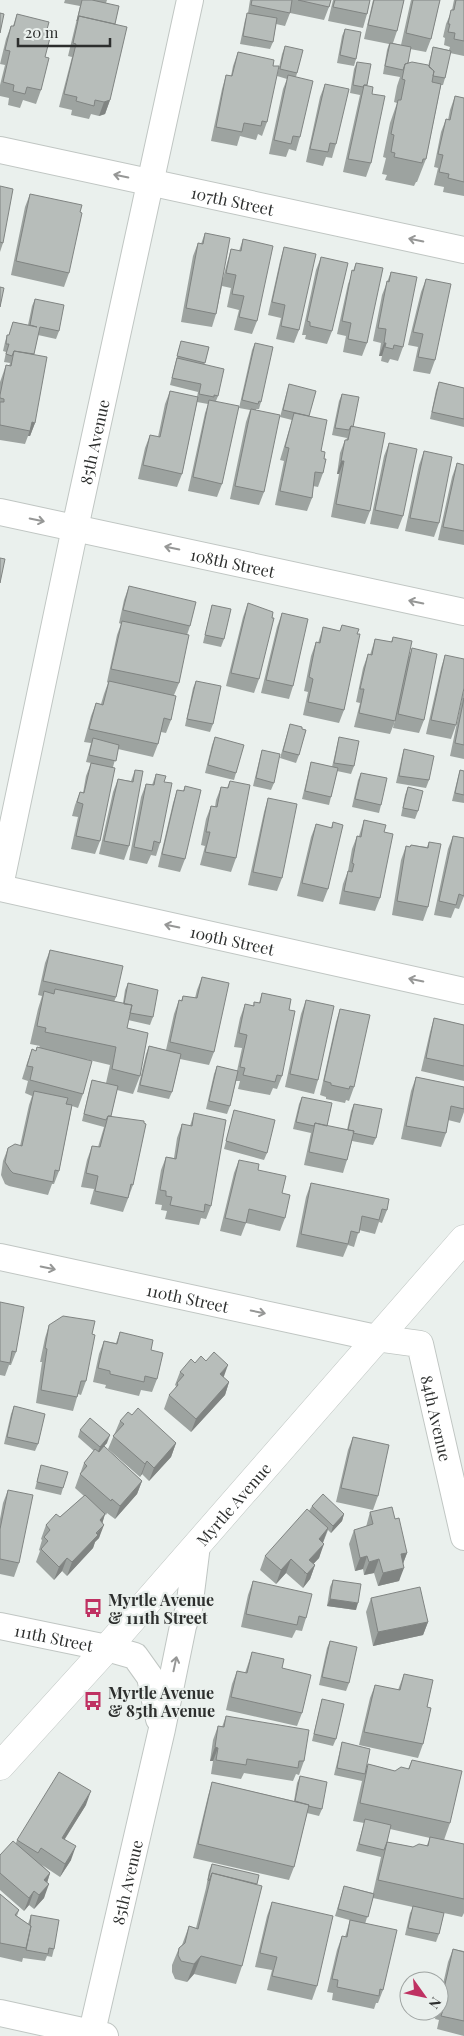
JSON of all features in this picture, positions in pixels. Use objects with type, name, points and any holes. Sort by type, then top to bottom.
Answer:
[{"type":"main road","name":"Myrtle Avenue","points":[[0,1766],[197,1545],[464,1238]]},
{"type":"street","name":"85th Avenue","points":[[0,887],[75,528],[190,0]]},
{"type":"street","name":"107th Street","points":[[0,150],[464,250]]},
{"type":"street","name":"108th Street","points":[[0,512],[464,612]]},
{"type":"street","name":"109th Street","points":[[0,887],[464,991]]},
{"type":"street","name":"110th Street","points":[[0,1257],[376,1338]]},
{"type":"street","name":"84th Avenue","points":[[376,1338],[420,1344],[464,1537]]},
{"type":"street","name":"85th Avenue","points":[[96,2035],[183,1626],[189,1609],[197,1545]]},
{"type":"street","name":"111th Street","points":[[0,1626],[106,1648]]},
{"type":"street","name":"85th Avenue","points":[[106,1648],[135,1656],[150,1677],[162,1729]]},
{"type":"street","points":[[0,2013],[96,2035]]},
{"type":"building","points":[[82,0],[92,0],[119,6],[115,24],[79,16],[77,21]]},
{"type":"building","points":[[252,0],[292,0],[290,13],[251,5]]},
{"type":"building","points":[[298,0],[331,0],[329,7]]},
{"type":"building","points":[[335,0],[370,0],[367,14],[333,7]]},
{"type":"building","points":[[374,0],[404,0],[397,31],[368,25]]},
{"type":"building","points":[[413,0],[440,0],[431,39],[406,33]]},
{"type":"building","points":[[456,0],[464,0],[464,41],[454,39],[455,33],[448,32],[451,10],[454,10]]},
{"type":"building","points":[[0,13],[4,14],[0,33]]},
{"type":"building","points":[[247,13],[277,18],[273,42],[243,36]]},
{"type":"building","points":[[17,14],[49,22],[46,33],[51,34],[45,57],[49,58],[41,90],[27,87],[25,94],[13,91],[14,85],[3,82],[10,51],[5,50],[11,26],[14,26]]},
{"type":"building","points":[[79,16],[127,27],[110,100],[104,102],[95,100],[94,106],[76,101],[77,97],[64,94],[76,44],[73,43]]},
{"type":"building","points":[[345,29],[361,32],[356,59],[340,55]]},
{"type":"building","points":[[390,43],[411,47],[408,63],[405,64],[403,70],[385,66]]},
{"type":"building","points":[[285,46],[303,50],[297,73],[280,69]]},
{"type":"building","points":[[433,47],[451,51],[445,78],[433,76],[434,71],[429,67]]},
{"type":"building","points":[[238,52],[274,60],[273,66],[279,66],[267,122],[262,121],[261,126],[244,123],[242,132],[216,127],[226,75],[232,76]]},
{"type":"building","points":[[357,62],[371,64],[367,85],[363,87],[353,85]]},
{"type":"building","points":[[412,62],[428,65],[434,71],[432,82],[441,84],[426,159],[423,159],[422,163],[394,157],[395,153],[391,152],[394,135],[391,134],[398,100],[401,100],[405,80],[402,79],[405,64]]},
{"type":"building","points":[[288,75],[313,81],[300,137],[293,136],[291,144],[274,140]]},
{"type":"building","points":[[325,84],[349,89],[336,144],[330,143],[328,152],[310,149]]},
{"type":"building","points":[[364,85],[373,87],[372,94],[385,96],[371,163],[348,159]]},
{"type":"building","points":[[455,96],[464,98],[464,182],[448,178],[449,174],[439,172],[443,155],[438,154],[446,119],[450,120]]},
{"type":"building","points":[[0,186],[13,189],[3,243],[0,242]]},
{"type":"building","points":[[30,194],[82,205],[80,212],[82,213],[69,273],[16,261]]},
{"type":"building","points":[[205,233],[230,238],[216,314],[186,308],[198,243],[203,244]]},
{"type":"building","points":[[243,239],[273,246],[257,321],[239,317],[244,296],[232,294],[236,275],[226,273],[231,249],[241,251]]},
{"type":"building","points":[[284,247],[316,254],[299,330],[281,326],[285,305],[272,302]]},
{"type":"building","points":[[321,257],[348,263],[332,331],[310,326],[310,322],[307,321]]},
{"type":"building","points":[[356,263],[383,268],[367,343],[348,339],[351,323],[342,321],[352,270],[354,271]]},
{"type":"building","points":[[391,272],[417,277],[403,347],[394,345],[393,349],[385,347],[386,329],[378,328],[387,281],[389,282]]},
{"type":"building","points":[[426,279],[451,284],[435,360],[418,357],[423,334],[413,332]]},
{"type":"building","points":[[0,287],[4,288],[0,307]]},
{"type":"building","points":[[35,299],[64,305],[59,331],[40,327],[34,354],[14,351],[12,356],[6,354],[9,344],[6,344],[7,335],[9,335],[13,322],[37,327],[30,325]]},
{"type":"building","points":[[181,341],[209,347],[205,363],[177,356]]},
{"type":"building","points":[[255,343],[273,347],[261,402],[259,401],[258,404],[242,400]]},
{"type":"building","points":[[14,351],[47,357],[35,423],[32,422],[30,431],[0,425],[0,402],[4,402],[4,399],[0,398],[0,395],[6,365],[11,366]]},
{"type":"building","points":[[177,358],[224,369],[218,396],[199,394],[201,384],[172,378]]},
{"type":"building","points":[[439,382],[464,388],[464,419],[432,412]]},
{"type":"building","points":[[289,384],[316,391],[309,416],[283,410]]},
{"type":"building","points":[[170,391],[198,397],[182,474],[143,465],[150,435],[160,437]]},
{"type":"building","points":[[342,394],[359,397],[353,427],[351,426],[349,430],[335,428]]},
{"type":"building","points":[[209,400],[239,406],[222,484],[193,477]]},
{"type":"building","points":[[251,409],[280,415],[264,492],[235,486]]},
{"type":"building","points":[[294,413],[327,420],[321,451],[325,452],[324,459],[326,459],[323,473],[315,472],[312,498],[280,491],[289,448],[285,447]]},
{"type":"building","points":[[351,426],[385,433],[370,511],[336,504],[344,461],[341,461],[345,440],[348,440]]},
{"type":"building","points":[[389,443],[417,449],[403,516],[375,510]]},
{"type":"building","points":[[424,451],[452,457],[439,523],[410,518]]},
{"type":"building","points":[[457,463],[464,465],[464,531],[443,527]]},
{"type":"building","points":[[0,558],[5,559],[0,583]]},
{"type":"building","points":[[129,586],[196,602],[190,626],[123,610]]},
{"type":"building","points":[[248,603],[273,612],[272,618],[274,618],[259,679],[231,673]]},
{"type":"building","points":[[212,605],[231,609],[224,639],[205,635]]},
{"type":"building","points":[[282,613],[308,619],[293,686],[266,680]]},
{"type":"building","points":[[122,621],[189,635],[179,683],[111,669]]},
{"type":"building","points":[[342,625],[359,629],[357,634],[360,634],[344,710],[308,702],[313,679],[309,677],[316,642],[320,643],[323,627],[340,631]]},
{"type":"building","points":[[393,637],[412,641],[395,721],[359,713],[364,689],[360,689],[368,654],[372,655],[375,639],[392,642]]},
{"type":"building","points":[[412,648],[437,654],[424,720],[398,714]]},
{"type":"building","points":[[445,655],[464,659],[464,688],[456,725],[431,720]]},
{"type":"building","points":[[109,681],[176,696],[171,720],[164,718],[158,744],[89,729],[96,703],[103,705]]},
{"type":"building","points":[[196,681],[221,686],[213,724],[187,719]]},
{"type":"building","points":[[464,698],[464,745],[455,743]]},
{"type":"building","points":[[290,724],[306,730],[299,755],[283,751]]},
{"type":"building","points":[[215,737],[244,745],[236,773],[208,765]]},
{"type":"building","points":[[339,737],[359,741],[354,766],[334,763]]},
{"type":"building","points":[[93,738],[119,745],[116,761],[89,755]]},
{"type":"building","points":[[404,749],[434,756],[429,780],[399,776]]},
{"type":"building","points":[[262,750],[280,754],[274,783],[256,778]]},
{"type":"building","points":[[311,762],[338,768],[331,797],[305,791]]},
{"type":"building","points":[[91,763],[115,768],[100,841],[76,836],[83,804],[77,802],[80,792],[84,793]]},
{"type":"building","points":[[135,770],[143,771],[129,846],[104,841],[118,779],[133,782]]},
{"type":"building","points":[[460,770],[464,771],[464,795],[455,793]]},
{"type":"building","points":[[361,773],[387,778],[381,805],[355,799]]},
{"type":"building","points":[[156,774],[166,776],[164,782],[172,783],[160,843],[154,841],[152,851],[134,847],[146,784],[154,785]]},
{"type":"building","points":[[230,781],[250,785],[236,858],[205,852],[210,832],[206,832],[211,806],[217,807],[221,787],[228,788]]},
{"type":"building","points":[[185,786],[201,790],[185,859],[162,854],[177,790],[184,791]]},
{"type":"building","points":[[408,787],[423,791],[418,811],[403,808]]},
{"type":"building","points":[[268,798],[297,804],[282,878],[253,872]]},
{"type":"building","points":[[364,820],[386,825],[384,832],[393,834],[380,898],[344,891],[348,871],[352,872],[357,836],[361,837]]},
{"type":"building","points":[[333,822],[343,825],[328,889],[302,883],[316,824],[332,828]]},
{"type":"building","points":[[453,836],[464,838],[464,896],[459,894],[456,905],[439,901]]},
{"type":"building","points":[[429,842],[441,844],[428,907],[397,901],[406,846],[428,848]]},
{"type":"building","points":[[50,950],[123,966],[116,997],[43,981]]},
{"type":"building","points":[[202,977],[229,983],[214,1052],[170,1042],[179,1000],[182,1001],[183,996],[197,998]]},
{"type":"building","points":[[128,983],[158,990],[153,1017],[130,1013],[132,1005],[124,1004]]},
{"type":"building","points":[[55,989],[132,1005],[127,1028],[148,1033],[140,1076],[112,1069],[116,1047],[45,1032],[46,1028],[37,1026],[44,991],[54,994]]},
{"type":"building","points":[[262,993],[291,999],[289,1010],[295,1011],[282,1076],[277,1075],[275,1082],[243,1075],[245,1068],[240,1067],[247,1035],[239,1033],[245,1004],[254,1006],[254,1002],[260,1003]]},
{"type":"building","points":[[306,1000],[334,1006],[318,1080],[290,1074]]},
{"type":"building","points":[[340,1009],[370,1015],[354,1087],[350,1086],[349,1089],[331,1085],[331,1083],[324,1081]]},
{"type":"building","points":[[434,1018],[464,1025],[464,1066],[426,1058]]},
{"type":"building","points":[[149,1046],[181,1054],[172,1092],[140,1085]]},
{"type":"building","points":[[37,1047],[92,1061],[83,1094],[30,1080],[33,1067],[27,1066],[32,1049],[36,1051]]},
{"type":"building","points":[[217,1066],[238,1071],[230,1106],[209,1101]]},
{"type":"building","points":[[416,1077],[464,1087],[464,1109],[451,1106],[446,1133],[406,1126]]},
{"type":"building","points":[[92,1080],[118,1086],[111,1116],[108,1116],[106,1120],[84,1114]]},
{"type":"building","points":[[34,1091],[68,1098],[66,1104],[72,1105],[59,1171],[55,1170],[53,1182],[13,1173],[5,1162],[8,1148],[15,1144],[22,1146]]},
{"type":"building","points":[[302,1097],[332,1103],[327,1126],[315,1123],[314,1126],[296,1122]]},
{"type":"building","points":[[354,1104],[382,1109],[376,1138],[353,1133],[354,1131],[348,1130]]},
{"type":"building","points":[[234,1110],[275,1120],[267,1153],[226,1141]]},
{"type":"building","points":[[194,1113],[226,1120],[211,1206],[205,1204],[204,1212],[170,1205],[172,1197],[166,1196],[166,1191],[160,1190],[166,1157],[176,1159],[182,1124],[192,1126]]},
{"type":"building","points":[[108,1116],[144,1121],[146,1124],[133,1185],[131,1184],[128,1198],[95,1191],[98,1176],[86,1173],[92,1146],[100,1147]]},
{"type":"building","points":[[315,1123],[354,1131],[347,1160],[309,1152]]},
{"type":"building","points":[[239,1160],[259,1164],[258,1170],[286,1176],[282,1193],[290,1195],[285,1218],[249,1209],[246,1223],[225,1218]]},
{"type":"building","points":[[311,1183],[389,1199],[387,1210],[382,1209],[379,1220],[362,1216],[359,1233],[351,1231],[348,1244],[301,1234]]},
{"type":"building","points":[[0,1302],[24,1307],[16,1352],[12,1351],[10,1363],[0,1361]]},
{"type":"building","points":[[63,1316],[95,1321],[92,1334],[95,1335],[86,1381],[81,1381],[77,1397],[41,1390],[49,1325]]},
{"type":"building","points":[[120,1332],[153,1340],[151,1350],[163,1353],[157,1379],[145,1376],[144,1382],[110,1374],[110,1371],[98,1368],[104,1341],[117,1344]]},
{"type":"building","points":[[214,1352],[228,1365],[220,1374],[229,1382],[196,1419],[169,1395],[184,1375],[180,1372],[191,1359],[195,1363],[201,1356],[206,1361]]},
{"type":"building","points":[[14,1406],[45,1414],[38,1444],[7,1437]]},
{"type":"building","points":[[138,1408],[176,1443],[154,1468],[147,1461],[145,1464],[113,1436],[124,1424],[120,1421],[128,1412],[132,1415]]},
{"type":"building","points":[[90,1418],[110,1435],[100,1447],[80,1430]]},
{"type":"building","points":[[353,1437],[389,1445],[378,1496],[341,1488]]},
{"type":"building","points":[[104,1446],[142,1481],[120,1506],[112,1499],[111,1501],[80,1474],[87,1466],[84,1463],[95,1449],[99,1452]]},
{"type":"building","points":[[41,1465],[68,1472],[63,1488],[37,1482]]},
{"type":"building","points":[[8,1490],[33,1495],[19,1563],[0,1559],[0,1529]]},
{"type":"building","points":[[323,1494],[344,1514],[333,1526],[312,1506]]},
{"type":"building","points":[[85,1495],[105,1514],[100,1520],[104,1525],[96,1533],[98,1535],[72,1562],[67,1558],[59,1567],[41,1549],[48,1541],[44,1537],[50,1530],[46,1525],[56,1514],[60,1517]]},
{"type":"building","points":[[392,1507],[395,1519],[399,1518],[407,1553],[401,1554],[404,1568],[383,1573],[379,1559],[369,1562],[367,1556],[360,1558],[354,1530],[373,1524],[370,1512]]},
{"type":"building","points":[[307,1509],[328,1528],[319,1539],[324,1544],[309,1560],[315,1565],[307,1574],[291,1559],[281,1570],[265,1556]]},
{"type":"building","points":[[333,1580],[361,1584],[358,1603],[330,1599]]},
{"type":"building","points":[[253,1581],[312,1594],[306,1618],[299,1616],[297,1625],[246,1614]]},
{"type":"building","points":[[420,1587],[428,1622],[378,1632],[371,1598]]},
{"type":"building","points":[[330,1641],[357,1647],[349,1683],[322,1677]]},
{"type":"building","points":[[252,1652],[284,1659],[282,1668],[311,1675],[302,1713],[231,1697],[237,1671],[247,1673]]},
{"type":"building","points":[[404,1674],[433,1680],[427,1707],[431,1708],[423,1744],[364,1732],[375,1685],[400,1690]]},
{"type":"building","points":[[322,1699],[344,1704],[336,1739],[314,1734]]},
{"type":"building","points":[[226,1716],[309,1730],[304,1761],[299,1761],[298,1768],[247,1759],[246,1765],[216,1760],[218,1748],[215,1747],[218,1726],[224,1727]]},
{"type":"building","points":[[342,1742],[370,1749],[365,1774],[337,1768]]},
{"type":"building","points":[[412,1760],[462,1771],[450,1823],[360,1803],[368,1764],[395,1771],[401,1767],[409,1769]]},
{"type":"building","points":[[59,1772],[91,1791],[62,1838],[76,1846],[65,1864],[41,1848],[38,1853],[17,1840]]},
{"type":"building","points":[[300,1776],[327,1782],[322,1809],[295,1801]]},
{"type":"building","points":[[212,1782],[309,1805],[294,1867],[198,1844]]},
{"type":"building","points":[[365,1819],[391,1825],[384,1850],[359,1844]]},
{"type":"building","points":[[430,1837],[464,1844],[464,1899],[378,1880],[387,1842],[413,1847],[419,1844],[428,1846]]},
{"type":"building","points":[[13,1841],[50,1873],[44,1880],[49,1884],[39,1895],[34,1891],[29,1898],[0,1873],[0,1855]]},
{"type":"building","points":[[212,1864],[259,1875],[257,1884],[212,1873],[209,1881]]},
{"type":"building","points":[[212,1873],[262,1886],[242,1966],[201,1956],[194,1964],[181,1961],[178,1955],[179,1948],[185,1943],[189,1926],[198,1929]]},
{"type":"building","points":[[344,1886],[374,1894],[368,1917],[338,1909]]},
{"type":"building","points":[[0,1894],[19,1910],[15,1915],[31,1926],[26,1948],[0,1943]]},
{"type":"building","points":[[272,1902],[333,1916],[317,1986],[272,1976],[277,1957],[260,1953]]},
{"type":"building","points":[[413,1906],[444,1913],[439,1934],[408,1928]]},
{"type":"building","points":[[31,1915],[59,1920],[54,1949],[49,1948],[48,1954],[26,1950],[31,1926]]},
{"type":"building","points":[[350,1920],[397,1930],[383,1990],[380,1989],[379,1996],[337,1987],[338,1980],[332,1979],[342,1936],[347,1937]]},
{"type":"building","points":[[453,1949],[464,1952],[464,2021],[449,2018],[448,1971]]},
{"type":"place","name":"Myrtle Avenue & 111th Street","points":[[93,1608]]},
{"type":"place","name":"Myrtle Avenue & 85th Avenue","points":[[93,1701]]}]
